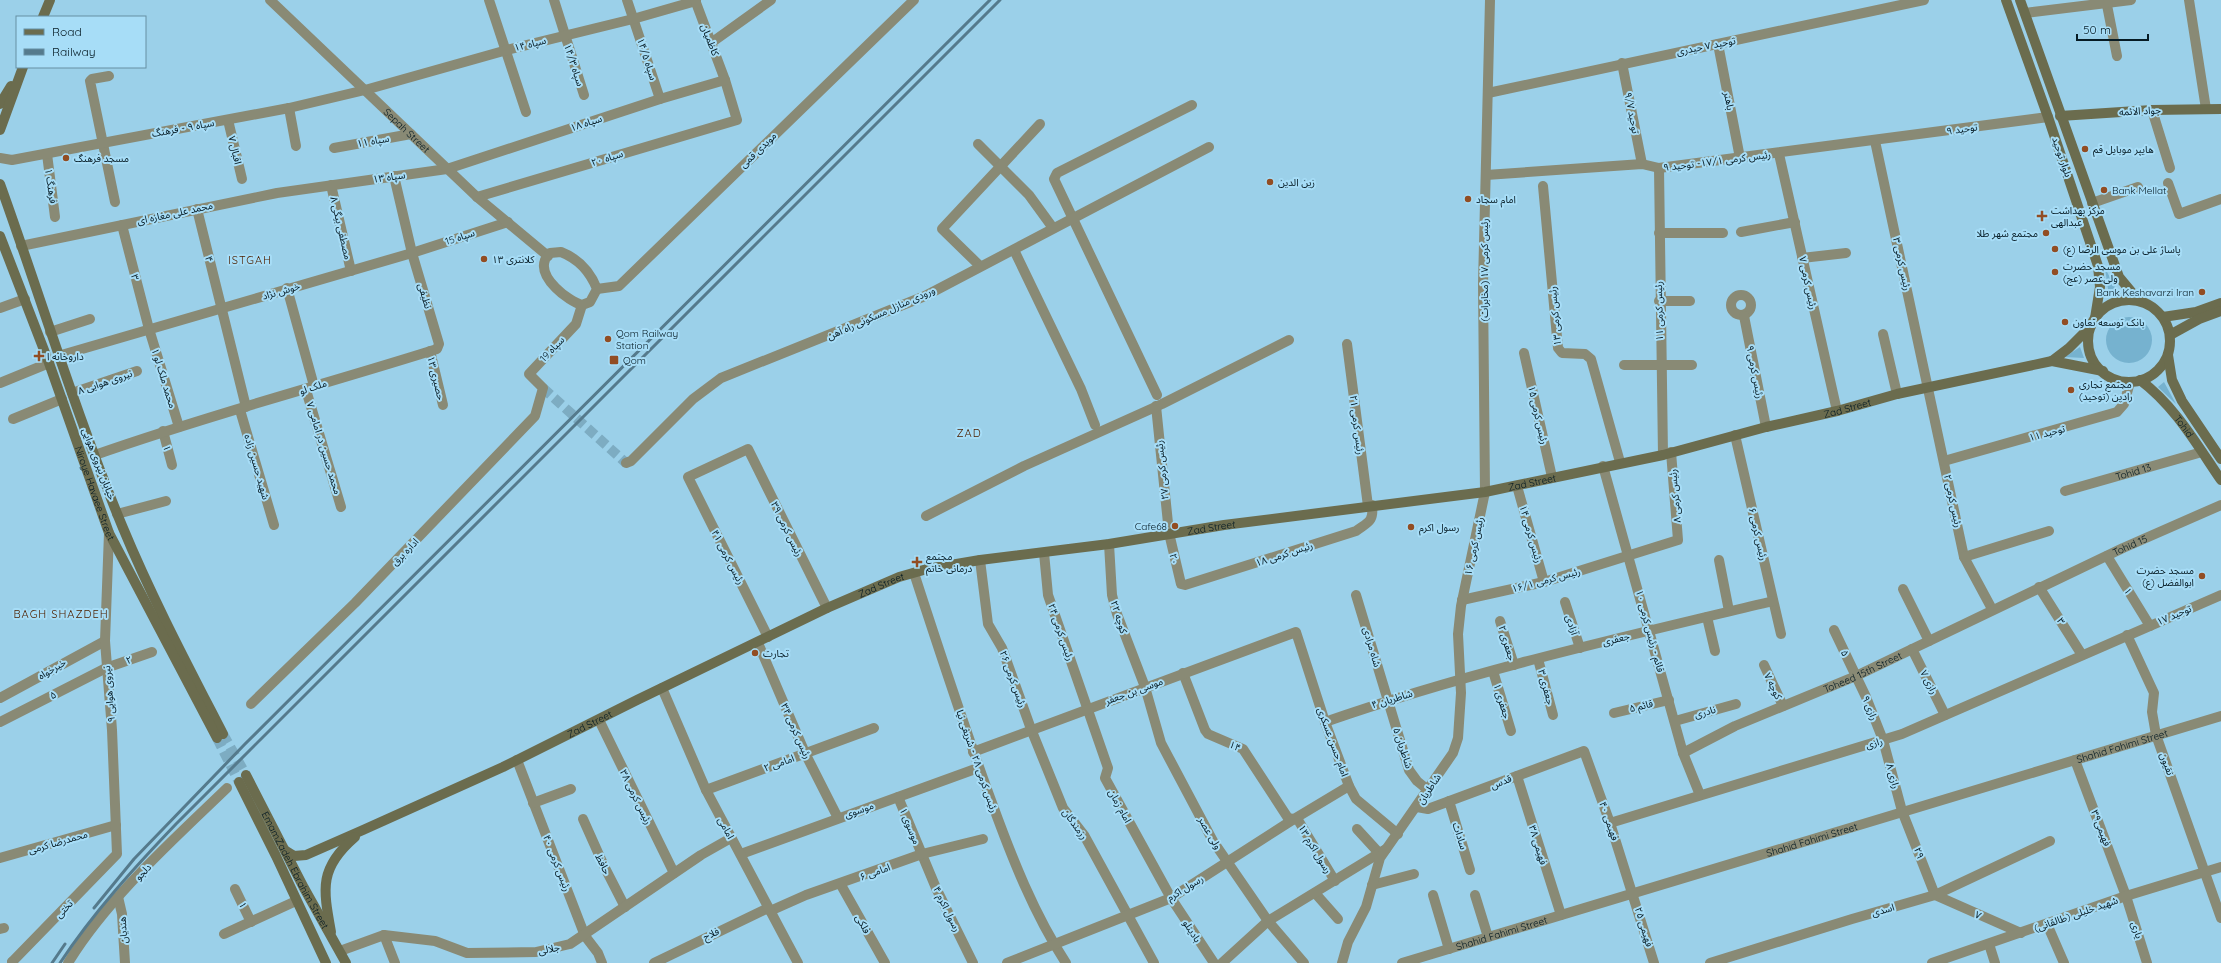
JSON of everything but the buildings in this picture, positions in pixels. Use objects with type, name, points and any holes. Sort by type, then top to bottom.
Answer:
[{"type":"main road","points":[[42,0],[42,16]]},
{"type":"main road","points":[[42,16],[50,0]]},
{"type":"main road","name":"بلوار توحید","points":[[2006,0],[2098,266],[2100,286],[2093,322]]},
{"type":"main road","name":"بلوار توحید","points":[[2020,0],[2060,116],[2119,277],[2139,301]]},
{"type":"main road","points":[[0,104],[22,68]]},
{"type":"main road","points":[[0,130],[23,68]]},
{"type":"main road","name":"جواد الائمه","points":[[2060,116],[2152,110],[2221,109]]},
{"type":"main road","name":"خیابان نیروی هوایی","points":[[0,184],[58,356],[117,514],[220,736]]},
{"type":"main road","name":"Niroye Havaee Street","points":[[2,241],[49,363],[108,533],[220,736]]},
{"type":"main road","points":[[2052,360],[2103,372],[2120,380],[2135,381],[2157,371],[2168,355],[2170,335],[2163,317],[2148,304],[2129,300],[2115,303],[2102,310],[2093,322],[2089,336],[2090,351],[2096,364],[2103,372]]},
{"type":"main road","points":[[2163,317],[2196,312],[2221,303]]},
{"type":"main road","points":[[2170,335],[2199,319],[2221,311]]},
{"type":"main road","name":"Zad Street","points":[[286,851],[294,856],[306,855],[363,830],[517,760],[827,608],[898,577],[940,566],[980,560],[1044,553],[1109,544],[1169,533],[1485,492],[1517,486],[1620,462],[1667,453],[1766,427],[1837,411],[1897,394],[2052,360],[2069,348],[2093,322]]},
{"type":"main road","name":"Tohid","points":[[2168,355],[2172,380],[2182,400],[2221,459]]},
{"type":"main road","name":"Tohid","points":[[2135,381],[2156,392],[2171,408],[2221,480]]},
{"type":"main road","name":"EmamZadeh Ebrahim Street","points":[[326,963],[296,901],[243,779],[286,851],[332,940],[346,963]]},
{"type":"main road","points":[[332,940],[325,893],[330,864],[341,849],[363,830]]},
{"type":"street","name":"Sepah Street","points":[[270,0],[477,197],[548,256]]},
{"type":"street","points":[[489,0],[507,50],[526,112]]},
{"type":"street","name":"سپاه ۱۴/۳","points":[[554,0],[584,95]]},
{"type":"street","name":"سپاه ۱۴/۵","points":[[627,0],[660,99]]},
{"type":"street","points":[[711,43],[771,0]]},
{"type":"street","name":"مویدی قمی","points":[[597,289],[619,286],[914,0]]},
{"type":"street","name":"رئیس کرمی ۱۷ (مخابرات)","points":[[1485,492],[1483,284],[1490,0]]},
{"type":"street","name":"توحید ۷ حیدری","points":[[1488,93],[1622,63],[1924,0]]},
{"type":"street","points":[[2025,13],[2130,0]]},
{"type":"street","points":[[2189,0],[2206,109]]},
{"type":"street","name":"سپاه ۱۴","points":[[365,90],[507,50],[633,19],[696,1]]},
{"type":"street","name":"کاظمیان","points":[[696,1],[725,80],[737,120]]},
{"type":"street","points":[[2106,2],[2117,56]]},
{"type":"street","name":"باهنر","points":[[1718,44],[1740,158]]},
{"type":"street","name":"توحید ۹/۷","points":[[1622,63],[1642,164]]},
{"type":"street","points":[[109,76],[90,80],[115,202]]},
{"type":"street","name":"سپاه ۱۸","points":[[447,169],[660,99],[725,80]]},
{"type":"street","name":"سپاه ۹ - فرهنگ","points":[[0,158],[12,160],[47,154],[289,108],[365,90]]},
{"type":"street","points":[[1157,396],[1054,180],[1057,173],[1192,105]]},
{"type":"street","points":[[289,108],[296,146]]},
{"type":"street","points":[[2152,110],[2170,168]]},
{"type":"street","name":"توحید ۹","points":[[1875,141],[2048,118]]},
{"type":"street","name":"۷ اقبال","points":[[228,120],[242,179]]},
{"type":"street","name":"سپاه ۲۰","points":[[477,197],[737,120]]},
{"type":"street","points":[[980,266],[942,229],[1040,124]]},
{"type":"street","name":"سپاه ۱۱","points":[[334,148],[411,134]]},
{"type":"street","name":"رئیس کرمی ۱۷/۱- توحید ۹","points":[[1486,175],[1642,164],[1659,168],[1875,141]]},
{"type":"street","name":"رئیس کرمی ۳","points":[[1875,141],[1929,388]]},
{"type":"street","points":[[978,144],[1029,195],[1053,228]]},
{"type":"street","name":"ورودی منازل مسکونی راه آهن","points":[[629,462],[693,399],[721,378],[925,296],[1209,147]]},
{"type":"street","name":"فرهنگ ۱","points":[[47,154],[55,217]]},
{"type":"street","name":"رئیس کرمی ۷","points":[[1779,154],[1837,411]]},
{"type":"street","name":"رئیس کرمی ۱۱","points":[[1659,168],[1660,366],[1667,453]]},
{"type":"street","name":"سپاه ۱۳","points":[[331,185],[447,169]]},
{"type":"street","name":"نظیفی","points":[[394,176],[412,252],[437,339],[438,347],[430,351]]},
{"type":"street","points":[[2168,183],[2179,214],[2221,199]]},
{"type":"street","name":"محمد علی مغازه ای","points":[[21,246],[277,192],[331,185]]},
{"type":"street","name":"۸ مصطفی بیگی","points":[[331,185],[351,271]]},
{"type":"street","name":"رئیس کرمی ۱۳","points":[[1543,186],[1558,348],[1562,353],[1585,354],[1591,359],[1620,462]]},
{"type":"street","points":[[2092,203],[2138,187]]},
{"type":"street","name":"۴","points":[[197,209],[243,408]]},
{"type":"street","name":"سپاه 15","points":[[412,252],[508,222]]},
{"type":"street","points":[[1742,232],[1795,222]]},
{"type":"street","name":"۳","points":[[122,225],[149,330]]},
{"type":"street","points":[[1659,233],[1723,233]]},
{"type":"street","points":[[1014,250],[1081,389],[1095,425]]},
{"type":"street","name":"خوش نژاد","points":[[58,356],[412,252]]},
{"type":"street","points":[[561,252],[573,257],[588,272],[597,289],[594,297],[582,305],[573,302],[550,281],[544,270],[544,260],[550,253],[561,252]]},
{"type":"street","points":[[1802,258],[1846,253]]},
{"type":"street","name":"۷ محمد حسین در امامی","points":[[287,288],[310,388],[341,507]]},
{"type":"street","points":[[0,308],[25,299]]},
{"type":"street","points":[[1659,301],[1690,301]]},
{"type":"street","name":"سپاه 19","points":[[543,388],[529,374],[576,324],[582,305]]},
{"type":"street","name":"رئیس کرمی ۹","points":[[1744,316],[1766,427]]},
{"type":"street","points":[[50,332],[90,318]]},
{"type":"street","name":"۱ محمد ملک لو","points":[[149,330],[179,427]]},
{"type":"street","points":[[1883,334],[1897,394]]},
{"type":"street","points":[[926,516],[1024,466],[1156,406],[1289,340]]},
{"type":"street","name":"رئیس کرمی ۲۱","points":[[1347,344],[1370,506]]},
{"type":"street","name":"ملک لو","points":[[95,455],[163,431],[430,351]]},
{"type":"street","name":"۱۳ حصیری","points":[[430,351],[443,405]]},
{"type":"street","name":"رئیس کرمی ۱۵","points":[[1524,353],[1552,477]]},
{"type":"street","points":[[0,383],[49,363]]},
{"type":"street","points":[[1624,365],[1692,365]]},
{"type":"street","name":"نیروی هوایی ۸","points":[[72,393],[137,371]]},
{"type":"street","name":"توحید ۱۱","points":[[1944,461],[2118,412],[2124,404],[2135,381]]},
{"type":"street","name":"اداره برق","points":[[251,704],[355,603],[502,452],[535,416],[543,388]]},
{"type":"street","name":"رئیس کرمی ۲","points":[[1929,388],[1964,557],[1992,609]]},
{"type":"street","points":[[13,419],[62,399]]},
{"type":"street","name":"رئیس کرمی ۲۷","points":[[1156,406],[1169,533]]},
{"type":"street","name":"شهید حسین زاده","points":[[243,408],[274,525]]},
{"type":"street","name":"۱","points":[[163,431],[172,465]]},
{"type":"street","name":"رئیس کرمی ۶","points":[[1735,435],[1781,634]]},
{"type":"street","name":"رئیس کرمی ۳۹","points":[[688,477],[748,449],[827,608]]},
{"type":"street","name":"Tohid 13","points":[[2065,491],[2202,452]]},
{"type":"street","name":"رئیس کرمی ۸","points":[[1667,453],[1678,540]]},
{"type":"street","name":"قائم - رئیس کرمی ۱۰","points":[[1603,466],[1683,752],[1700,795]]},
{"type":"street","name":"رئیس کرمی ۴۱","points":[[688,477],[768,637]]},
{"type":"street","name":"رئیس کرمی ۱۴","points":[[1517,486],[1544,582]]},
{"type":"street","name":"رئیس کرمی ۱۶","points":[[1462,600],[1485,492]]},
{"type":"street","points":[[117,514],[166,502]]},
{"type":"street","name":"Tohid 15","points":[[2039,587],[2221,505]]},
{"type":"street","name":"رئیس کرمی ۱۸","points":[[1181,584],[1185,586],[1356,531],[1370,521],[1373,516],[1370,506]]},
{"type":"street","points":[[1964,557],[2049,531]]},
{"type":"street","name":"نیروی هوایی ۹","points":[[108,533],[105,641],[112,730],[117,854]]},
{"type":"street","name":"۲۰","points":[[1169,533],[1181,584]]},
{"type":"street","name":"رئیس کرمی ۱۶/۱","points":[[1462,600],[1544,582],[1678,540]]},
{"type":"street","name":"کوچه ۲۲","points":[[1109,544],[1112,595],[1117,614],[1145,687]]},
{"type":"street","name":"رئیس کرمی ۲۴","points":[[1044,553],[1048,595],[1088,708]]},
{"type":"street","name":"۱","points":[[2106,556],[2150,626]]},
{"type":"street","name":"رئیس کرمی ۲۶","points":[[980,560],[988,624],[1002,648],[1031,729]]},
{"type":"street","points":[[1719,560],[1729,611]]},
{"type":"street","name":"رئیس کرمی ۲۸ - شریفی نیا","points":[[914,573],[978,768],[1009,852],[1054,944],[1066,963]]},
{"type":"street","name":"۳","points":[[2039,587],[2082,655]]},
{"type":"street","name":"Toheed 15th Street","points":[[1683,752],[1735,726],[1856,676],[2039,587]]},
{"type":"street","points":[[1903,589],[1929,641]]},
{"type":"street","name":"شاه مرادی","points":[[1356,595],[1388,700]]},
{"type":"street","name":"توحید ۱۷","points":[[2127,635],[2221,595]]},
{"type":"street","name":"شاطریان","points":[[1342,963],[1348,942],[1366,907],[1383,851],[1398,834],[1453,753],[1458,738],[1460,679],[1458,634],[1462,600]]},
{"type":"street","name":"جعفری","points":[[1460,679],[1650,630],[1773,601]]},
{"type":"street","name":"آزادی","points":[[1565,602],[1580,648]]},
{"type":"street","points":[[1707,616],[1715,651]]},
{"type":"street","name":"جعفری ۲","points":[[1500,621],[1514,666]]},
{"type":"street","name":"۵","points":[[1834,630],[1856,676]]},
{"type":"street","name":"موسی بن جعفر","points":[[973,752],[1031,729],[1296,632]]},
{"type":"street","name":"امام حسن عسکری","points":[[1296,632],[1325,722],[1356,799],[1398,834]]},
{"type":"street","name":"رازی","points":[[1610,823],[1883,740],[1946,716],[2127,635]]},
{"type":"street","name":"تقیون","points":[[2127,635],[2154,693],[2152,712],[2156,735],[2206,871],[2221,918]]},
{"type":"street","name":"خیرخواه","points":[[0,698],[105,641]]},
{"type":"street","name":"رئیس کرمی ۳۴","points":[[758,643],[805,753],[838,818]]},
{"type":"street","name":"رازی ۷","points":[[1912,649],[1946,716]]},
{"type":"street","name":"۲","points":[[106,668],[152,652]]},
{"type":"street","name":"جعفری ۳","points":[[1538,659],[1553,715]]},
{"type":"street","name":"کوچه ۷","points":[[1764,665],[1783,706]]},
{"type":"street","name":"۵","points":[[0,722],[106,668]]},
{"type":"street","name":"جعفری ۱","points":[[1493,671],[1511,731]]},
{"type":"street","name":"۱۴","points":[[1183,673],[1205,730],[1208,734],[1243,749],[1288,818],[1294,819]]},
{"type":"street","name":"رازی ۹","points":[[1856,676],[1883,740]]},
{"type":"street","name":"شاطریان ۴","points":[[1325,722],[1388,700],[1460,679]]},
{"type":"street","name":"ولی عصر","points":[[1145,687],[1161,743],[1213,841],[1268,921],[1304,963]]},
{"type":"street","name":"امامی","points":[[662,688],[706,790],[798,963]]},
{"type":"street","name":"شاطریان ۵","points":[[1388,700],[1409,770],[1417,781],[1428,790]]},
{"type":"street","name":"قائم ۵","points":[[1614,713],[1669,700]]},
{"type":"street","name":"نادری","points":[[1674,721],[1736,704]]},
{"type":"street","name":"امام زمان","points":[[1088,708],[1108,768],[1105,778],[1171,898]]},
{"type":"street","name":"Shahid Fahimi Street","points":[[1402,963],[1633,892],[2221,716]]},
{"type":"street","name":"رئیس کرمی ۳۸","points":[[599,720],[674,874]]},
{"type":"street","name":"امامی ۲","points":[[706,790],[874,728]]},
{"type":"street","name":"رزمندگان","points":[[1031,729],[1063,808],[1084,836],[1129,915],[1154,963]]},
{"type":"street","name":"رازی ۸","points":[[1883,740],[1902,811]]},
{"type":"street","name":"قدس","points":[[1417,807],[1428,809],[1584,751]]},
{"type":"street","name":"فهیمی ۴۰","points":[[1584,751],[1633,892]]},
{"type":"street","name":"رئیس کرمی ۴۰","points":[[517,760],[585,936],[598,953],[602,963]]},
{"type":"street","name":"فهیمی۳۹","points":[[2075,760],[2126,896]]},
{"type":"street","name":"موسوی","points":[[741,854],[978,768]]},
{"type":"street","name":"فهیمی ۳۸","points":[[1517,776],[1561,915]]},
{"type":"street","name":"رسول اکرم","points":[[1007,963],[1171,898],[1294,819],[1350,786]]},
{"type":"street","name":"دلجو","points":[[68,963],[118,898],[177,836],[227,788]]},
{"type":"street","points":[[533,803],[571,789]]},
{"type":"street","name":"موسوی ۱","points":[[898,797],[922,854]]},
{"type":"street","name":"سادات","points":[[1449,801],[1470,870]]},
{"type":"street","name":"۲۹","points":[[1902,811],[1935,895]]},
{"type":"street","name":"رسول اکرم ۱۳","points":[[1294,819],[1298,820],[1334,881]]},
{"type":"street","name":"حافظ","points":[[583,820],[604,866],[625,906]]},
{"type":"street","name":"محمدرضا کرمی","points":[[0,858],[116,825]]},
{"type":"street","points":[[1222,963],[1268,921],[1383,851],[1357,829]]},
{"type":"street","name":"جلالی","points":[[340,951],[384,935],[435,941],[467,953],[536,952],[570,944],[585,936],[625,906],[731,838]]},
{"type":"street","name":"امامی ۶","points":[[769,910],[806,895],[841,885],[922,854],[983,839]]},
{"type":"street","name":"اسدی","points":[[1710,963],[1844,921],[1935,895],[2050,841]]},
{"type":"street","name":"تختی","points":[[12,963],[117,854]]},
{"type":"street","name":"رسول اکرم ۴","points":[[922,854],[936,888],[973,963]]},
{"type":"street","name":"شهید خلیلی (طالقانی)","points":[[1932,963],[2126,896],[2221,867]]},
{"type":"street","points":[[1372,885],[1414,874]]},
{"type":"street","name":"فلکی","points":[[841,885],[885,963]]},
{"type":"street","name":"۱","points":[[235,889],[251,922]]},
{"type":"street","name":"فهیمی ۲۵","points":[[1633,892],[1654,963]]},
{"type":"street","points":[[1315,893],[1338,919]]},
{"type":"street","points":[[1433,895],[1449,949]]},
{"type":"street","points":[[1475,895],[1488,937]]},
{"type":"street","name":"۷","points":[[1935,895],[2021,933]]},
{"type":"street","name":"یاری","points":[[2126,896],[2147,963]]},
{"type":"street","name":"هندیان","points":[[118,898],[122,914],[125,963]]},
{"type":"street","name":"بادینلو","points":[[1171,898],[1214,963]]},
{"type":"street","points":[[224,934],[296,901]]},
{"type":"street","name":"فلاح","points":[[654,963],[769,910]]},
{"type":"street","points":[[2047,924],[2064,963]]},
{"type":"street","points":[[384,935],[395,963]]},
{"type":"street","points":[[1989,944],[1995,963]]},
{"type":"shaded area","points":[[2105,268],[2118,293],[2109,296]]},
{"type":"shaded area","points":[[2129,317],[2142,321],[2148,327],[2152,340],[2148,353],[2142,359],[2129,363],[2116,359],[2110,353],[2106,340],[2110,327],[2116,321]]},
{"type":"shaded area","points":[[2080,347],[2084,358],[2065,357]]},
{"type":"shaded area","points":[[2164,382],[2176,404],[2158,387]]},
{"type":"tunnel","points":[[543,388],[626,463]]},
{"type":"tunnel","points":[[223,734],[246,775]]},
{"type":"tunnel","points":[[217,738],[239,782]]},
{"type":"railway","points":[[94,908],[134,859],[245,744],[990,0]]},
{"type":"railway","points":[[60,963],[86,926],[115,891],[176,824],[1000,0]]},
{"type":"railway","points":[[52,963],[65,944]]},
{"type":"place","name":"هایپر موبایل قم","points":[[2085,149]]},
{"type":"place","name":"مسجد فرهنگ","points":[[66,158]]},
{"type":"place","name":"زین الدین","points":[[1270,182]]},
{"type":"place","name":"Bank Mellat","points":[[2104,190]]},
{"type":"place","name":"امام سجاد","points":[[1468,199]]},
{"type":"place","name":"مرکز بهداشت عبدالهی","points":[[2042,216]]},
{"type":"place","name":"مجتمع شهر طلا","points":[[2046,233]]},
{"type":"place","name":"پاساژ علی بن موسی الرضا (ع)","points":[[2055,249]]},
{"type":"place","name":"کلانتری ۱۳","points":[[484,259]]},
{"type":"place","name":"مسجد حضرت ولی‌عصر (عج)","points":[[2055,272]]},
{"type":"place","name":"Bank Keshavarzi Iran","points":[[2202,292]]},
{"type":"place","name":"بانک توسعه تعاون","points":[[2065,322]]},
{"type":"place","name":"Qom Railway Station","points":[[608,339]]},
{"type":"place","name":"داروخانه ا","points":[[39,356]]},
{"type":"place","name":"Qom","points":[[614,360]]},
{"type":"place","name":"مجتمع تجاری رادین (توحید)","points":[[2071,390]]},
{"type":"place","name":"Cafe68","points":[[1175,526]]},
{"type":"place","name":"رسول اکرم","points":[[1411,527]]},
{"type":"place","name":"مجتمع درمانی خاتم","points":[[917,562]]},
{"type":"place","name":"مسجد حضرت ابوالفضل (ع)","points":[[2202,576]]},
{"type":"place","name":"تجارت","points":[[755,653]]},
{"type":"district","name":"ISTGAH","points":[[250,260]]},
{"type":"district","name":"ZAD","points":[[969,433]]},
{"type":"district","name":"BAGH SHAZDEH","points":[[61,614]]}]
